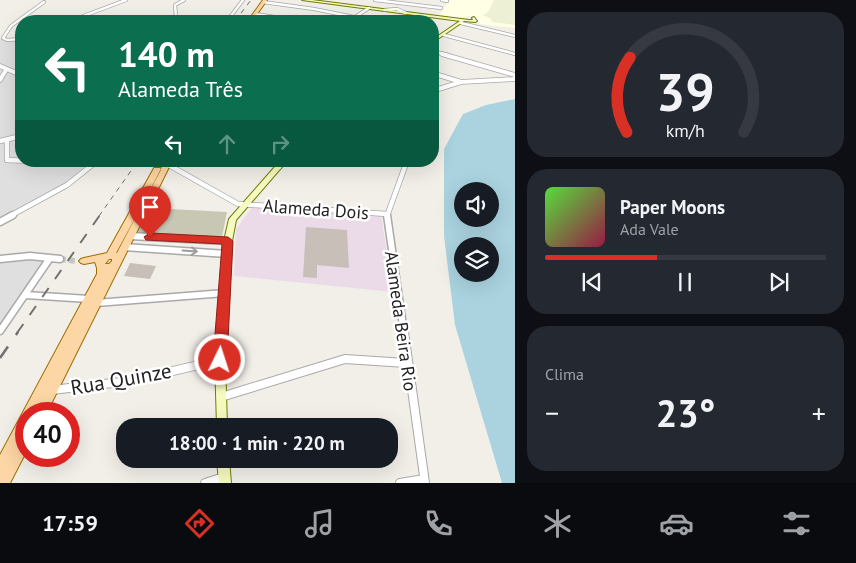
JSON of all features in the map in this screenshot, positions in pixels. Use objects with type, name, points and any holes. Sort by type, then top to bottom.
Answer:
[{"type":"main road","points":[[255,14],[263,1]]},
{"type":"main road","points":[[252,15],[263,1]]},
{"type":"main road","points":[[46,402],[108,262],[163,167]]},
{"type":"main road","points":[[80,261],[108,262],[124,246],[164,167]]},
{"type":"main road","points":[[36,402],[92,301]]},
{"type":"main road","points":[[0,469],[15,440]]},
{"type":"main road","points":[[3,483],[15,460]]},
{"type":"street","points":[[86,15],[126,0]]},
{"type":"street","points":[[176,15],[175,5],[184,0]]},
{"type":"street","points":[[232,15],[243,0]]},
{"type":"street","points":[[304,0],[422,15]]},
{"type":"street","points":[[375,0],[441,8]]},
{"type":"street","points":[[442,0],[447,0]]},
{"type":"street","points":[[263,1],[344,15]]},
{"type":"street","points":[[28,15],[38,9],[44,2]]},
{"type":"street","points":[[397,9],[402,2]]},
{"type":"street","points":[[358,15],[369,8]]},
{"type":"street","points":[[384,10],[397,9],[406,13]]},
{"type":"street","points":[[255,14],[262,15]]},
{"type":"street","points":[[439,17],[461,20],[515,36]]},
{"type":"street","points":[[439,38],[461,20]]},
{"type":"street","points":[[15,23],[7,28],[3,38],[7,40],[15,39]]},
{"type":"street","points":[[444,35],[515,54]]},
{"type":"street","points":[[439,54],[515,74]]},
{"type":"street","points":[[0,66],[15,73]]},
{"type":"street","points":[[0,80],[6,70]]},
{"type":"street","points":[[439,75],[461,82]]},
{"type":"street","points":[[441,88],[461,82],[515,79]]},
{"type":"street","points":[[0,141],[15,138]]},
{"type":"street","points":[[8,140],[7,160],[15,162]]},
{"type":"street","points":[[0,222],[66,184],[88,167]]},
{"type":"street","name":"Alameda Dois","points":[[174,167],[234,203],[387,214]]},
{"type":"street","points":[[222,418],[220,360],[228,241],[233,219],[276,167]]},
{"type":"street","name":"Alameda Beira Rio","points":[[405,167],[387,214],[406,363],[424,481]]},
{"type":"street","points":[[130,236],[228,241]]},
{"type":"street","points":[[124,246],[226,254]]},
{"type":"street","points":[[0,259],[30,256],[60,259]]},
{"type":"street","points":[[0,331],[50,258]]},
{"type":"street","points":[[26,295],[92,301],[225,293]]},
{"type":"street","points":[[221,397],[344,359],[406,363]]},
{"type":"street","name":"Rua Quinze","points":[[52,390],[130,380],[220,360]]},
{"type":"street","points":[[205,483],[224,480]]},
{"type":"street","points":[[400,483],[424,481]]},
{"type":"shaded area","points":[[450,0],[515,0],[515,28],[479,24],[477,19],[471,16],[456,18],[439,15]]},
{"type":"shaded area","points":[[494,0],[515,0],[515,25],[492,22],[491,19],[483,15],[488,12]]},
{"type":"shaded area","points":[[0,39],[15,41],[15,167],[84,167],[66,183],[0,221]]},
{"type":"shaded area","points":[[253,206],[381,215],[393,292],[234,276],[236,229]]},
{"type":"shaded area","points":[[151,208],[227,212],[222,237],[138,234],[137,232]]},
{"type":"shaded area","points":[[48,259],[0,332],[0,263]]},
{"type":"water","points":[[515,99],[515,483],[502,483],[455,325],[444,236],[444,149],[463,114],[486,105]]},
{"type":"building","points":[[306,227],[347,230],[349,268],[317,265],[317,278],[303,277]]},
{"type":"building","points":[[130,263],[156,266],[150,279],[124,276]]},
{"type":"tunnel","points":[[60,259],[76,261]]},
{"type":"railway","points":[[240,15],[251,0]]},
{"type":"railway","points":[[99,216],[134,167]]},
{"type":"railway","points":[[17,333],[100,215]]},
{"type":"railway","points":[[0,358],[18,332]]},
{"type":"route","points":[[150,237],[228,241],[220,360]]}]
